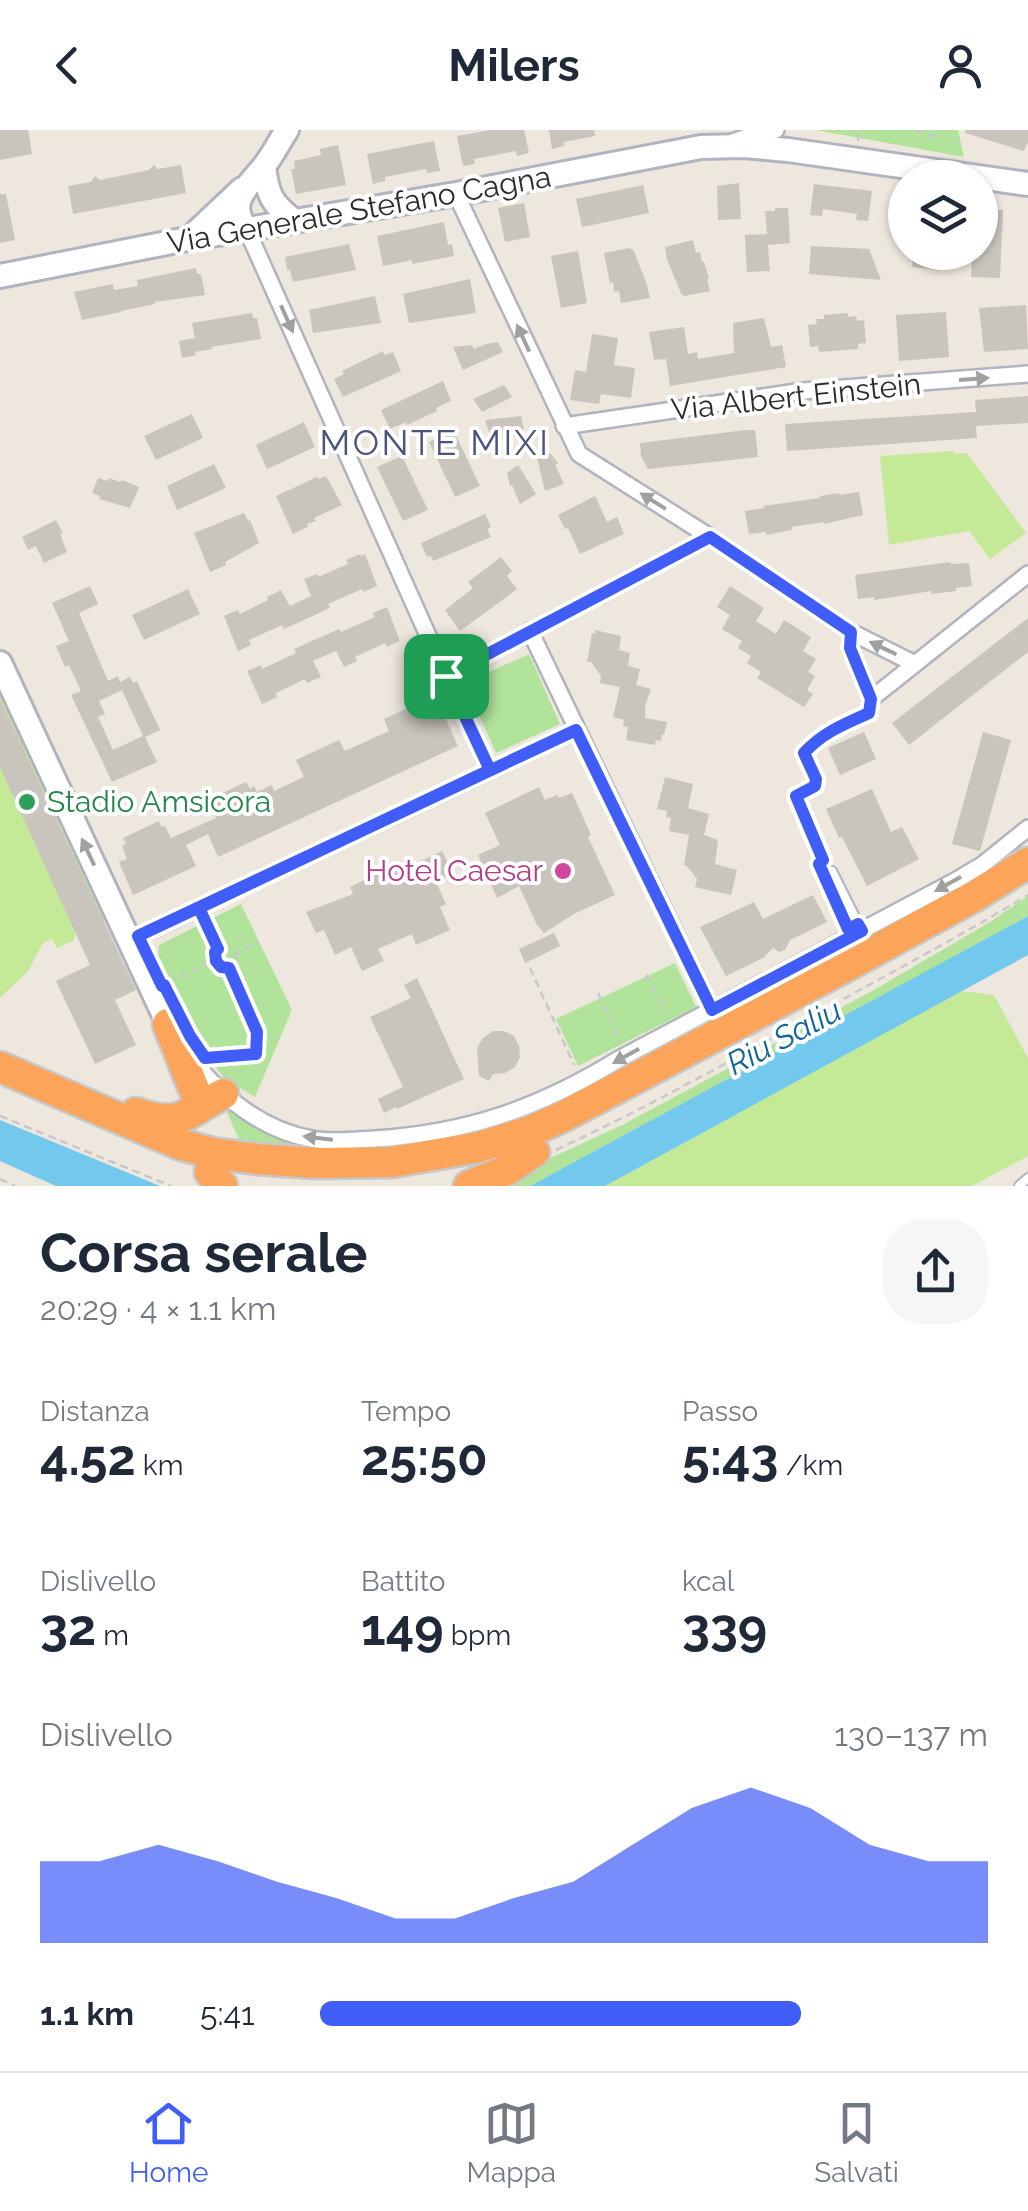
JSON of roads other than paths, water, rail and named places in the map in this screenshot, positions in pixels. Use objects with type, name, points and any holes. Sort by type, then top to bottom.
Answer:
[{"type":"highway","points":[[0,1067],[179,1144],[212,1154],[316,1164],[392,1162],[479,1146],[534,1130],[564,1116],[924,924],[1028,863]]},
{"type":"highway","points":[[469,1186],[544,1151],[970,920],[1028,883]]},
{"type":"highway","points":[[168,1024],[198,1099],[211,1100]]},
{"type":"highway","points":[[0,1088],[216,1179],[354,1183],[459,1170],[544,1151]]},
{"type":"highway","points":[[105,1112],[120,1107],[142,1116],[173,1119],[188,1116],[211,1100]]},
{"type":"street","points":[[287,130],[238,206],[239,219],[248,230],[490,770]]},
{"type":"street","name":"Via Generale Stefano Cagna","points":[[718,147],[776,130]]},
{"type":"street","name":"Via Generale Stefano Cagna","points":[[0,276],[701,147],[790,140],[1028,184]]},
{"type":"street","points":[[258,178],[281,212],[296,221]]},
{"type":"street","points":[[188,239],[258,178]]},
{"type":"street","points":[[456,194],[579,454],[851,632],[915,664]]},
{"type":"street","name":"Via Albert Einstein","points":[[564,426],[803,391],[1028,374]]},
{"type":"street","points":[[446,676],[710,537]]},
{"type":"street","points":[[851,632],[850,648],[871,699],[1028,574]]},
{"type":"street","points":[[530,632],[712,1010]]},
{"type":"street","points":[[0,664],[168,1024]]},
{"type":"street","points":[[130,940],[576,730]]},
{"type":"street","points":[[211,1100],[282,1131],[314,1140],[411,1136],[507,1115],[550,1098],[968,873],[1028,828]]},
{"type":"lane","points":[[832,871],[862,931]]},
{"type":"lane","points":[[1019,1186],[1028,1178]]},
{"type":"water","points":[[1028,916],[1028,955],[605,1186],[530,1186]]},
{"type":"water","points":[[0,1120],[160,1186],[56,1186],[0,1161]]},
{"type":"place","name":"Stadio Amsicora","points":[[27,802]]},
{"type":"place","name":"Hotel Caesar","points":[[563,871]]},
{"type":"district","name":"MONTE MIXI","points":[[435,443]]},
{"type":"water label","name":"Riu Saliu","points":[[784,1037]]}]
